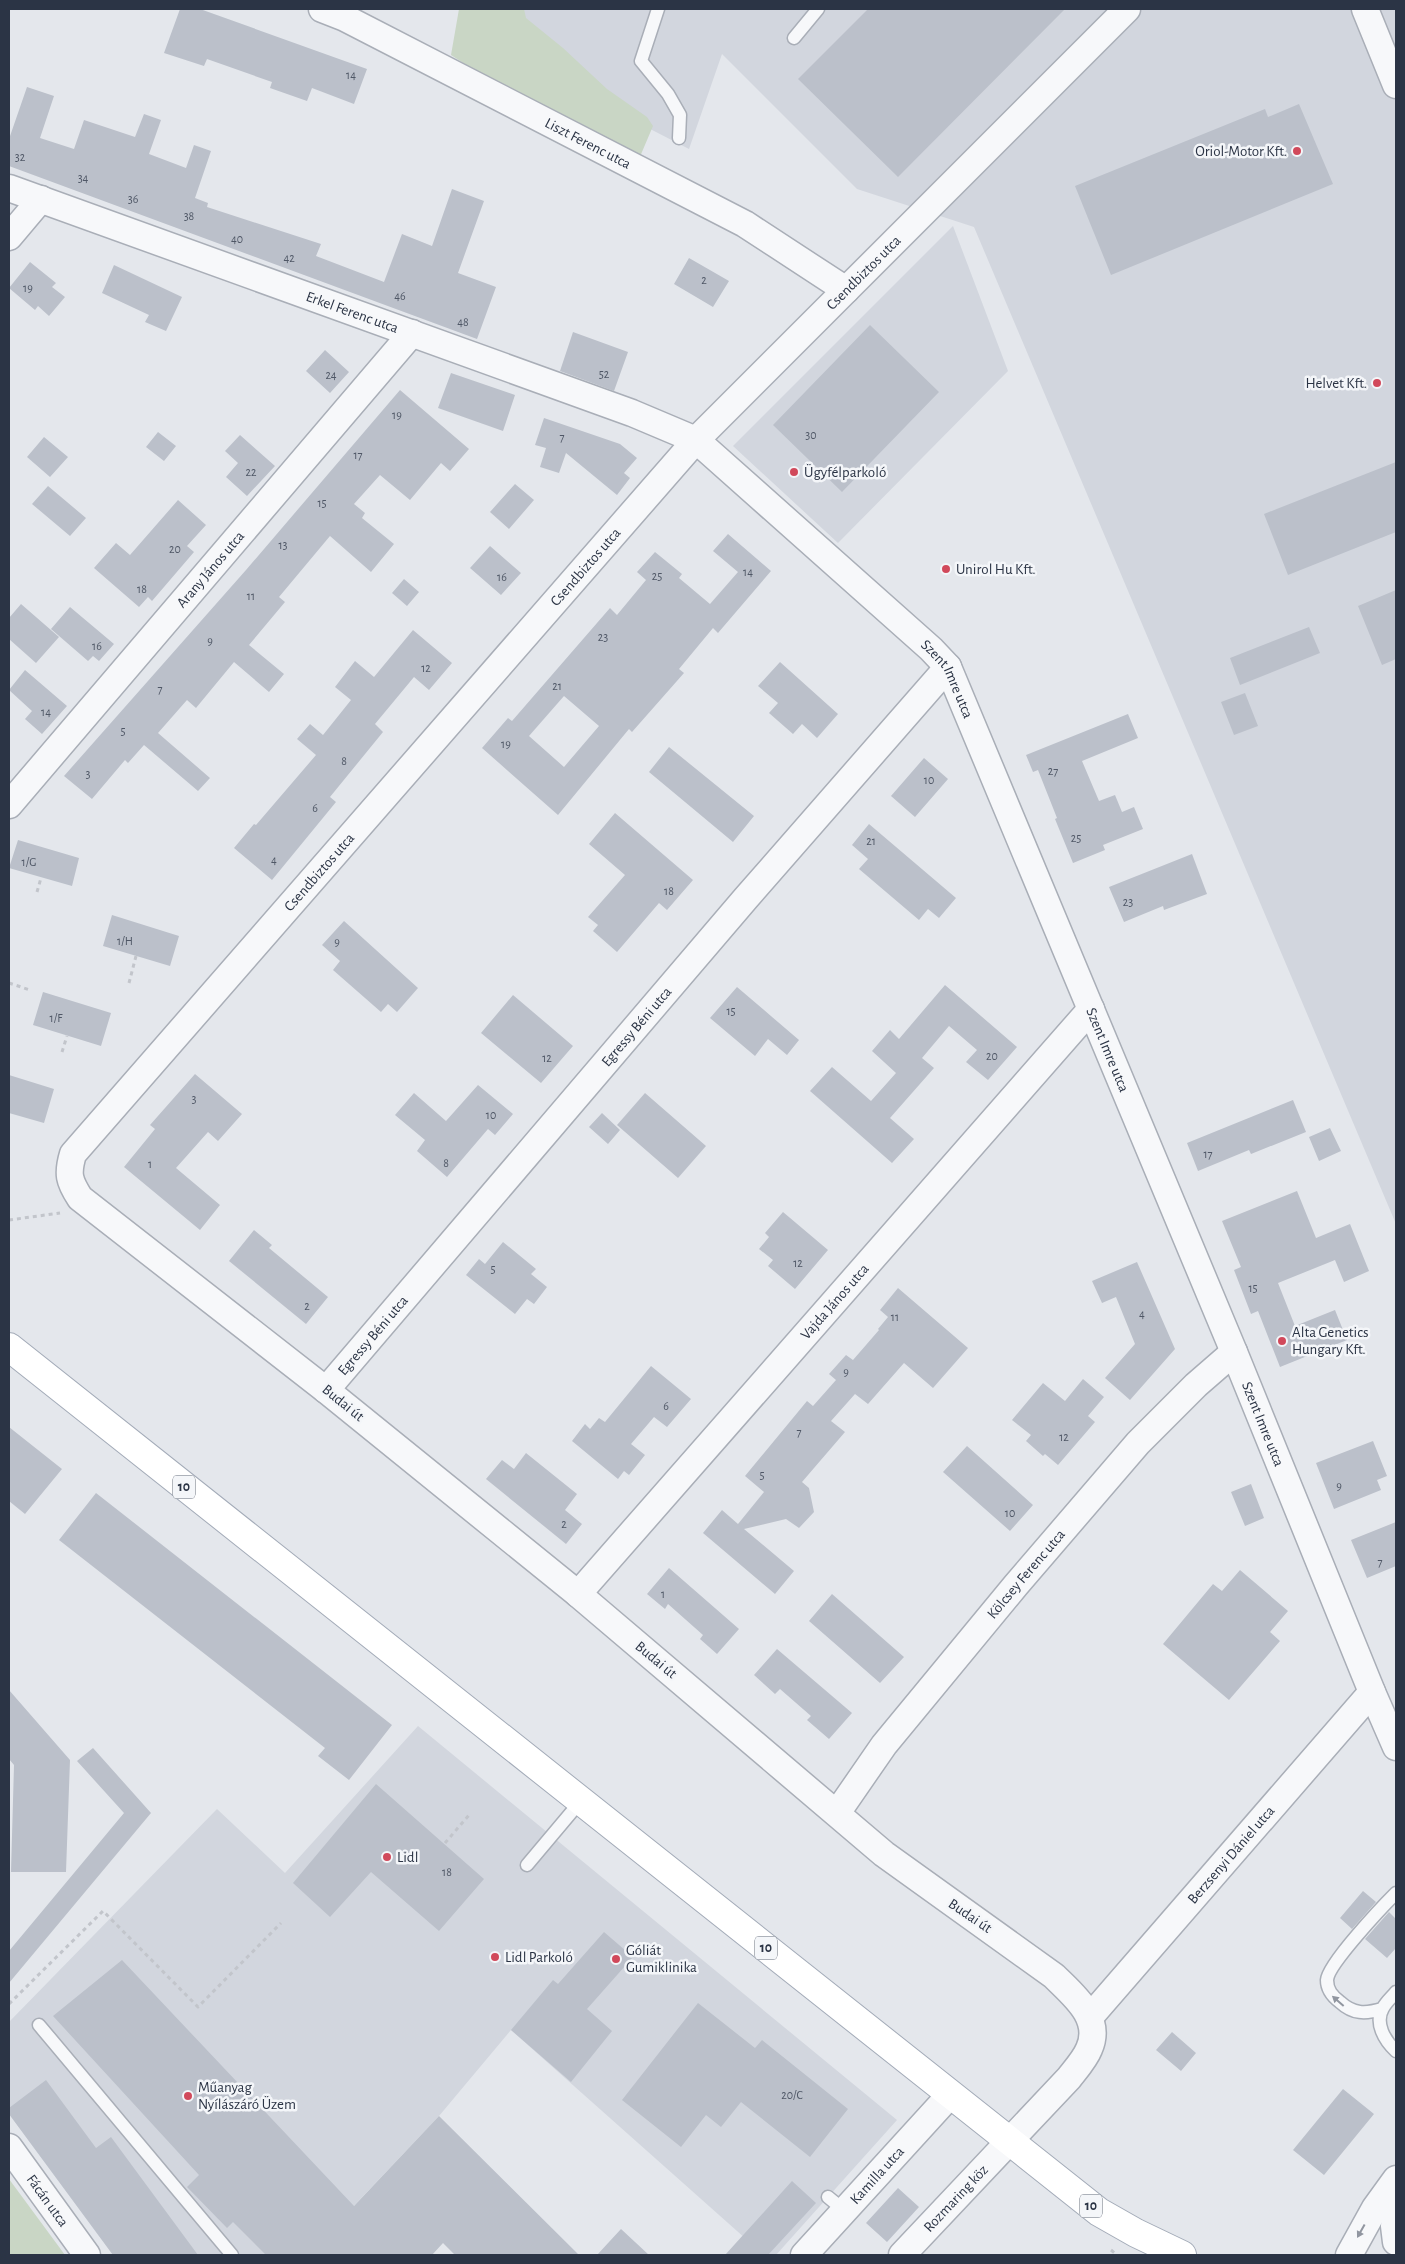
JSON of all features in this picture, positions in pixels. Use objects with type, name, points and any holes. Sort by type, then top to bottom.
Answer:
[{"type":"main road","name":"10","points":[[9,1348],[950,2096],[1099,2212],[1136,2233],[1182,2255]]},
{"type":"street","name":"Csendbiztos utca","points":[[73,1154],[696,440],[1127,9]]},
{"type":"street","points":[[1365,9],[1396,86]]},
{"type":"street","name":"Liszt Ferenc utca","points":[[339,12],[745,224],[846,290]]},
{"type":"street","name":"Erkel Ferenc utca","points":[[9,188],[632,413],[696,440]]},
{"type":"street","points":[[9,237],[41,200]]},
{"type":"street","name":"Arany János utca","points":[[9,804],[412,333]]},
{"type":"street","name":"Szent Imre utca","points":[[696,440],[931,649],[948,667],[1234,1352],[1396,1747]]},
{"type":"street","name":"Egressy Béni utca","points":[[326,1390],[746,898],[948,667]]},
{"type":"street","name":"Vajda János utca","points":[[578,1594],[1091,1009]]},
{"type":"street","name":"Budai út","points":[[73,1154],[68,1169],[71,1184],[80,1198],[326,1390],[578,1594],[837,1812],[884,1854],[931,1890],[1054,1976],[1076,1997],[1090,2017]]},
{"type":"street","name":"Kölcsey Ferenc utca","points":[[837,1812],[884,1745],[1016,1585],[1125,1458],[1196,1385],[1234,1352]]},
{"type":"street","name":"Berzsenyi Dániel utca","points":[[1090,2017],[1372,1692]]},
{"type":"street","points":[[1009,2142],[1080,2064],[1090,2048],[1093,2034],[1090,2017]]},
{"type":"street","name":"Kamilla utca","points":[[804,2255],[837,2204],[950,2096]]},
{"type":"street","name":"Rozmaring köz","points":[[902,2255],[1009,2142]]},
{"type":"street","name":"Fácán utca","points":[[9,2146],[87,2255]]},
{"type":"street","points":[[1349,2255],[1385,2205],[1396,2179]]},
{"type":"street","points":[[1385,2205],[1394,2226],[1396,2242]]},
{"type":"lane","points":[[658,9],[642,61],[668,94],[680,115],[679,138]]},
{"type":"lane","points":[[794,38],[818,9]]},
{"type":"lane","points":[[527,1865],[580,1802]]},
{"type":"lane","points":[[1382,2009],[1367,2013],[1349,2010],[1330,1994],[1327,1979],[1338,1959],[1396,1893]]},
{"type":"lane","points":[[1396,1992],[1382,2009],[1380,2024],[1388,2043],[1396,2051]]},
{"type":"lane","points":[[38,2025],[232,2255]]},
{"type":"path","points":[[37,892],[41,878]]},
{"type":"path","points":[[128,983],[136,956]]},
{"type":"path","points":[[9,983],[30,990]]},
{"type":"path","points":[[62,1052],[67,1036]]},
{"type":"path","points":[[9,1220],[96,1210]]},
{"type":"path","points":[[445,1843],[469,1815]]},
{"type":"path","points":[[9,2004],[104,1911],[198,2008],[281,1923]]},
{"type":"shaded area","points":[[475,9],[1396,9],[1396,1224],[974,227],[857,189],[722,54],[689,149],[466,34]]},
{"type":"shaded area","points":[[953,226],[1008,371],[838,543],[733,446]]},
{"type":"shaded area","points":[[418,1726],[897,2120],[776,2255],[764,2255],[511,2030],[439,2116],[330,2231],[354,2255],[113,2255],[9,2114],[9,2022],[217,1809],[285,1873]]},
{"type":"green space","points":[[459,9],[524,9],[526,18],[563,48],[607,89],[647,117],[653,126],[639,159],[480,74],[451,55]]},
{"type":"green space","points":[[9,2179],[65,2255],[9,2255]]},
{"type":"building","points":[[180,9],[200,9],[367,69],[354,104],[312,88],[307,101],[270,88],[272,82],[207,59],[204,66],[164,53]]},
{"type":"building","points":[[868,9],[1065,9],[898,177],[798,79]]},
{"type":"building","points":[[27,87],[54,96],[40,138],[74,149],[84,120],[135,137],[144,114],[161,120],[149,154],[186,168],[194,145],[211,151],[195,198],[208,203],[207,207],[321,244],[316,256],[384,282],[402,234],[432,246],[452,189],[484,201],[458,273],[496,287],[477,339],[9,166],[9,139]]},
{"type":"building","points":[[1299,104],[1333,184],[1111,275],[1075,186],[1265,109],[1268,117]]},
{"type":"building","points":[[689,258],[729,281],[713,307],[674,284]]},
{"type":"building","points":[[30,262],[56,283],[52,287],[65,297],[49,316],[38,306],[35,310],[9,288]]},
{"type":"building","points":[[114,265],[182,297],[166,331],[145,322],[149,315],[102,293]]},
{"type":"building","points":[[870,325],[939,392],[842,492],[773,425]]},
{"type":"building","points":[[573,332],[628,352],[614,391],[560,371]]},
{"type":"building","points":[[325,350],[349,372],[330,393],[306,371]]},
{"type":"building","points":[[451,373],[515,395],[503,431],[438,408]]},
{"type":"building","points":[[400,390],[469,449],[450,471],[441,463],[410,500],[380,475],[354,504],[365,513],[362,518],[394,544],[371,572],[330,536],[279,597],[285,602],[249,645],[284,674],[269,692],[234,662],[196,708],[187,700],[158,733],[210,778],[198,791],[144,745],[128,763],[125,760],[92,799],[64,776],[246,570]]},
{"type":"building","points":[[544,418],[620,444],[637,458],[624,473],[630,478],[617,495],[566,453],[559,473],[540,467],[546,448],[535,445]]},
{"type":"building","points":[[158,432],[176,446],[164,461],[146,447]]},
{"type":"building","points":[[240,435],[275,466],[247,496],[226,477],[238,463],[225,451]]},
{"type":"building","points":[[44,437],[68,457],[50,477],[27,457]]},
{"type":"building","points":[[1396,462],[1396,532],[1288,575],[1264,514]]},
{"type":"building","points":[[515,484],[534,500],[509,529],[490,512]]},
{"type":"building","points":[[48,486],[86,518],[70,536],[32,504]]},
{"type":"building","points":[[178,500],[206,525],[187,546],[194,552],[152,601],[148,597],[139,607],[94,568],[116,543],[130,555]]},
{"type":"building","points":[[728,534],[771,571],[718,633],[713,628],[679,669],[684,673],[632,732],[629,729],[558,815],[482,748],[508,718],[512,721],[610,608],[617,615],[646,580],[637,572],[655,552],[682,574],[679,578],[710,604],[738,572],[713,551]],"holes":[[[564,696],[599,726],[564,767],[529,736]]]},
{"type":"building","points":[[490,546],[521,573],[501,595],[470,568]]},
{"type":"building","points":[[404,579],[419,592],[407,606],[392,593]]},
{"type":"building","points":[[1396,590],[1396,659],[1382,665],[1358,606]]},
{"type":"building","points":[[21,604],[59,637],[36,663],[9,639],[9,618]]},
{"type":"building","points":[[70,607],[114,644],[99,661],[93,656],[88,661],[51,629]]},
{"type":"building","points":[[1309,627],[1320,653],[1240,685],[1230,658]]},
{"type":"building","points":[[413,630],[452,663],[429,690],[414,677],[375,724],[383,732],[330,797],[336,802],[272,880],[234,848],[316,755],[297,739],[310,724],[323,735],[351,700],[335,687],[355,661],[374,677]]},
{"type":"building","points":[[780,662],[838,714],[817,738],[802,724],[793,734],[769,713],[778,703],[758,686]]},
{"type":"building","points":[[25,670],[67,706],[42,734],[25,719],[32,711],[9,690]]},
{"type":"building","points":[[1245,693],[1258,726],[1234,735],[1221,702]]},
{"type":"building","points":[[1128,714],[1138,738],[1082,761],[1099,801],[1115,795],[1122,812],[1134,807],[1143,829],[1103,845],[1105,850],[1073,863],[1038,770],[1033,772],[1026,755]]},
{"type":"building","points":[[669,747],[754,816],[733,842],[649,772]]},
{"type":"building","points":[[924,758],[948,779],[915,817],[891,796]]},
{"type":"building","points":[[615,813],[693,880],[667,910],[659,903],[617,952],[593,931],[598,925],[588,917],[625,875],[589,844]]},
{"type":"building","points":[[869,824],[956,898],[939,918],[928,909],[919,920],[859,869],[868,859],[852,845]]},
{"type":"building","points":[[18,840],[79,858],[72,886],[9,868]]},
{"type":"building","points":[[1192,854],[1207,894],[1164,910],[1163,906],[1124,922],[1109,887]]},
{"type":"building","points":[[112,915],[179,936],[170,966],[103,946]]},
{"type":"building","points":[[344,921],[418,988],[397,1012],[388,1004],[381,1012],[333,970],[340,961],[322,945]]},
{"type":"building","points":[[945,985],[1017,1047],[988,1080],[966,1062],[977,1050],[949,1026],[922,1058],[934,1068],[890,1118],[914,1139],[892,1163],[810,1091],[832,1067],[871,1101],[896,1073],[872,1051],[890,1030],[899,1039]]},
{"type":"building","points":[[737,987],[799,1040],[787,1055],[768,1039],[755,1056],[710,1018]]},
{"type":"building","points":[[43,992],[111,1013],[101,1046],[33,1025]]},
{"type":"building","points":[[513,995],[573,1046],[541,1083],[481,1033]]},
{"type":"building","points":[[195,1074],[242,1114],[218,1141],[208,1132],[176,1168],[220,1205],[200,1230],[124,1167],[155,1129],[150,1125]]},
{"type":"building","points":[[9,1075],[54,1089],[44,1123],[9,1113]]},
{"type":"building","points":[[478,1085],[513,1114],[495,1135],[488,1129],[447,1177],[417,1151],[425,1140],[395,1115],[414,1093],[446,1121]]},
{"type":"building","points":[[645,1093],[706,1146],[678,1178],[617,1125]]},
{"type":"building","points":[[1293,1100],[1306,1132],[1251,1154],[1249,1150],[1198,1171],[1187,1143]]},
{"type":"building","points":[[602,1113],[620,1130],[608,1144],[589,1127]]},
{"type":"building","points":[[1330,1128],[1341,1151],[1319,1161],[1309,1137]]},
{"type":"building","points":[[1297,1191],[1316,1238],[1350,1224],[1369,1271],[1344,1282],[1335,1260],[1278,1283],[1295,1326],[1335,1310],[1347,1340],[1280,1367],[1258,1311],[1251,1314],[1234,1270],[1241,1267],[1222,1221]]},
{"type":"building","points":[[783,1212],[828,1250],[795,1289],[768,1266],[773,1260],[759,1249],[769,1237],[765,1233]]},
{"type":"building","points":[[254,1230],[272,1245],[269,1248],[328,1297],[306,1324],[229,1261]]},
{"type":"building","points":[[503,1242],[536,1269],[531,1274],[547,1287],[534,1304],[527,1299],[515,1314],[466,1275],[479,1259],[485,1264]]},
{"type":"building","points":[[1137,1262],[1175,1349],[1130,1400],[1105,1378],[1135,1344],[1116,1297],[1102,1303],[1092,1281]]},
{"type":"building","points":[[898,1288],[968,1348],[933,1388],[904,1363],[868,1404],[855,1394],[831,1421],[845,1432],[802,1482],[809,1488],[814,1512],[799,1528],[786,1519],[744,1529],[794,1571],[775,1594],[703,1533],[722,1510],[738,1524],[764,1492],[745,1476],[807,1401],[813,1406],[836,1380],[829,1374],[846,1355],[853,1360],[879,1330],[888,1317],[880,1310]]},
{"type":"building","points":[[651,1366],[691,1399],[667,1427],[654,1417],[631,1444],[645,1455],[629,1475],[624,1471],[618,1479],[572,1441],[585,1424],[590,1429],[599,1418],[605,1422]]},
{"type":"building","points":[[1083,1379],[1104,1397],[1088,1416],[1095,1422],[1058,1465],[1045,1454],[1043,1456],[1026,1441],[1031,1435],[1012,1420],[1043,1383],[1065,1401]]},
{"type":"building","points":[[9,1427],[62,1469],[25,1514],[9,1501]]},
{"type":"building","points":[[1373,1441],[1387,1476],[1377,1480],[1381,1490],[1334,1509],[1316,1463]]},
{"type":"building","points":[[967,1446],[1033,1505],[1010,1531],[943,1472]]},
{"type":"building","points":[[526,1453],[577,1494],[565,1510],[582,1524],[566,1544],[486,1479],[502,1460],[514,1469]]},
{"type":"building","points":[[1251,1484],[1264,1518],[1245,1526],[1231,1492]]},
{"type":"building","points":[[96,1493],[392,1725],[349,1780],[318,1756],[325,1748],[59,1540]]},
{"type":"building","points":[[1396,1522],[1396,1566],[1367,1578],[1351,1540]]},
{"type":"building","points":[[669,1568],[739,1629],[717,1654],[700,1639],[703,1635],[668,1604],[665,1609],[647,1594]]},
{"type":"building","points":[[1240,1570],[1288,1611],[1270,1632],[1280,1641],[1229,1700],[1163,1644],[1213,1584],[1222,1591]]},
{"type":"building","points":[[832,1594],[904,1657],[880,1683],[809,1621]]},
{"type":"building","points":[[777,1649],[852,1713],[829,1739],[807,1720],[811,1716],[780,1689],[775,1694],[754,1675]]},
{"type":"building","points":[[9,1690],[70,1760],[66,1872],[11,1872],[14,1765],[9,1759]]},
{"type":"building","points":[[93,1748],[151,1813],[9,1983],[9,1951],[124,1813],[77,1761]]},
{"type":"building","name":"Lidl","points":[[376,1784],[484,1879],[439,1931],[371,1872],[330,1917],[293,1883]]},
{"type":"building","points":[[1363,1891],[1376,1902],[1352,1929],[1340,1918]]},
{"type":"building","points":[[1389,1912],[1396,1919],[1396,1948],[1387,1958],[1365,1939]]},
{"type":"building","points":[[604,1932],[633,1957],[587,2009],[612,2031],[571,2082],[511,2030],[553,1980],[558,1984]]},
{"type":"building","name":"Műanyag Nyílászáró Üzem","points":[[122,1960],[354,2206],[439,2116],[579,2255],[455,2255],[443,2243],[432,2255],[266,2255],[233,2222],[227,2228],[187,2187],[199,2175],[53,2016]]},
{"type":"building","points":[[698,2003],[755,2048],[762,2040],[848,2109],[810,2157],[741,2102],[721,2127],[706,2115],[681,2147],[622,2100]]},
{"type":"building","points":[[1172,2032],[1196,2053],[1181,2071],[1156,2050]]},
{"type":"building","points":[[46,2080],[96,2148],[111,2137],[198,2255],[113,2255],[9,2114],[9,2108]]},
{"type":"building","points":[[1343,2089],[1374,2114],[1324,2175],[1293,2150]]},
{"type":"building","points":[[792,2181],[816,2203],[768,2255],[725,2255]]},
{"type":"building","points":[[898,2188],[919,2207],[887,2242],[866,2223]]},
{"type":"building","points":[[621,2229],[649,2255],[597,2255]]},
{"type":"place","name":"Oriol-Motor Kft.","points":[[1297,151]]},
{"type":"place","name":"Helvet Kft.","points":[[1377,383]]},
{"type":"place","name":"Ügyfélparkoló","points":[[794,472]]},
{"type":"place","name":"Unirol Hu Kft.","points":[[946,569]]},
{"type":"place","name":"Alta Genetics Hungary Kft.","points":[[1282,1341]]},
{"type":"place","name":"Lidl","points":[[387,1857]]},
{"type":"place","name":"Lidl Parkoló","points":[[495,1957]]},
{"type":"place","name":"Góliát Gumiklinika","points":[[616,1959]]},
{"type":"place","name":"Műanyag Nyílászáró Üzem","points":[[188,2096]]}]
